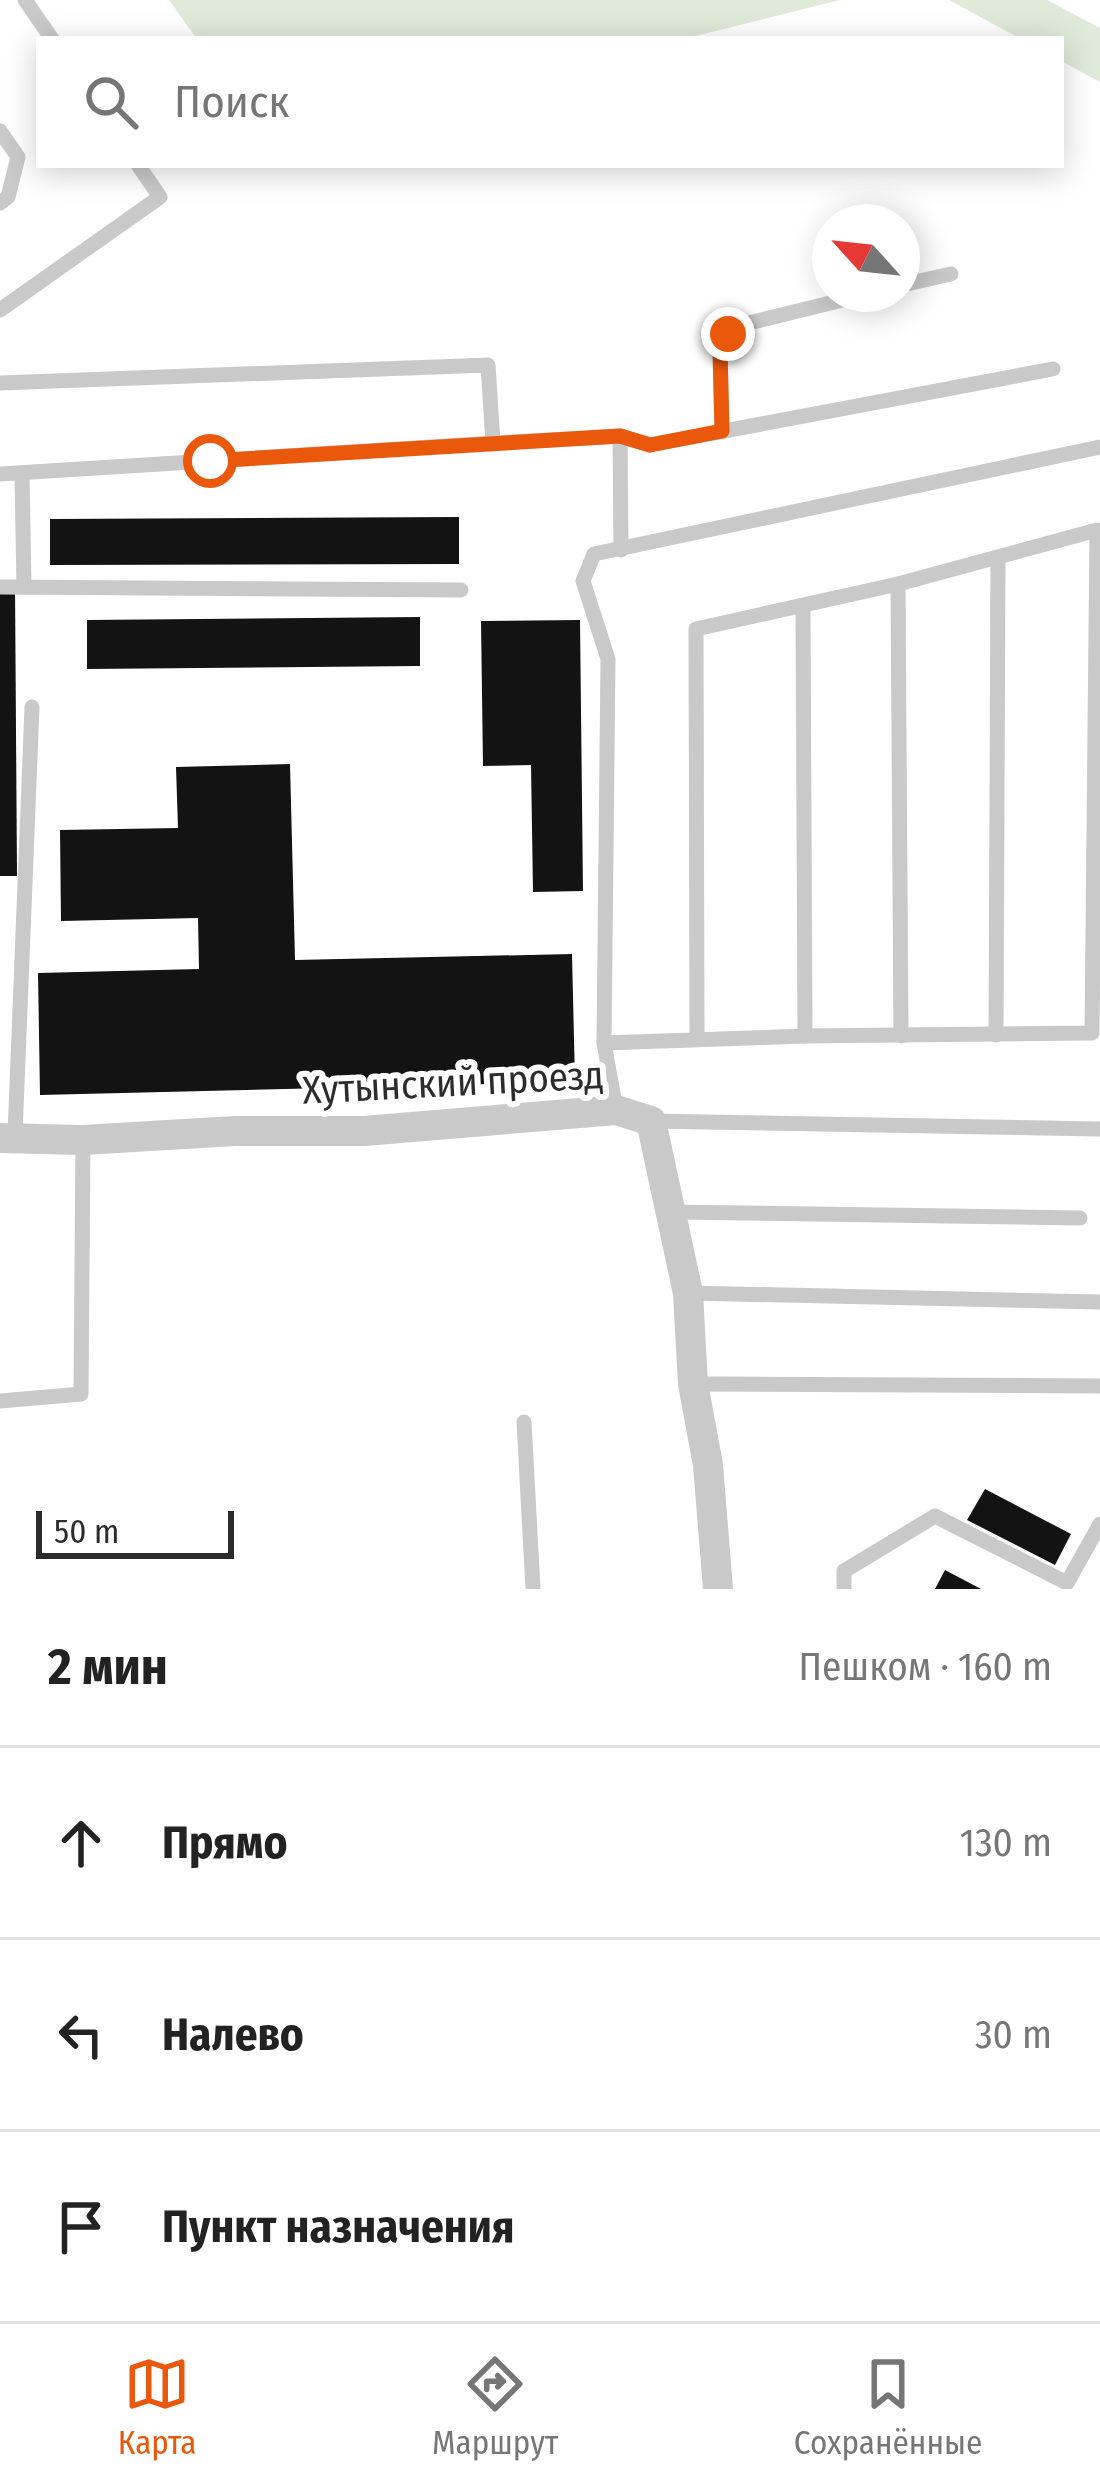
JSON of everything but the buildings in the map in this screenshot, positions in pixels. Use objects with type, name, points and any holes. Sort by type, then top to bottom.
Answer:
[{"type":"street","name":"Хутынский проезд","points":[[8,1137],[83,1140],[235,1130],[364,1131],[616,1110],[651,1121],[688,1293],[693,1384],[708,1465],[718,1589]]},
{"type":"lane","points":[[25,0],[50,36]]},
{"type":"lane","points":[[0,131],[18,157],[8,197],[0,203]]},
{"type":"lane","points":[[0,310],[160,196],[140,168]]},
{"type":"lane","points":[[920,282],[951,274]]},
{"type":"lane","points":[[722,431],[720,350],[728,334],[745,324],[812,308]]},
{"type":"lane","points":[[0,383],[488,365],[493,443]]},
{"type":"lane","points":[[0,474],[620,436],[650,445],[1053,369]]},
{"type":"lane","points":[[620,436],[621,550]]},
{"type":"lane","points":[[616,1110],[604,1043],[608,659],[583,581],[594,554],[1100,447]]},
{"type":"lane","points":[[22,473],[24,586]]},
{"type":"lane","points":[[604,1043],[1092,1033],[1097,530],[803,608],[696,629],[697,1039]]},
{"type":"lane","points":[[997,1035],[998,559]]},
{"type":"lane","points":[[898,584],[901,1036]]},
{"type":"lane","points":[[0,587],[461,590]]},
{"type":"lane","points":[[803,608],[805,1036]]},
{"type":"lane","points":[[8,1137],[32,706]]},
{"type":"lane","points":[[651,1121],[1100,1129]]},
{"type":"lane","points":[[0,1401],[81,1394],[83,1140]]},
{"type":"lane","points":[[673,1212],[1080,1219]]},
{"type":"lane","points":[[688,1293],[1100,1302]]},
{"type":"lane","points":[[693,1384],[1100,1385]]},
{"type":"lane","points":[[524,1422],[533,1589]]},
{"type":"lane","points":[[844,1589],[844,1571],[935,1516],[1067,1583],[1100,1524]]},
{"type":"green space","points":[[169,0],[840,0],[696,36],[195,36]]},
{"type":"green space","points":[[949,0],[1047,0],[1100,28],[1100,82],[1064,63],[1064,36],[1015,36]]},
{"type":"route","points":[[210,461],[620,436],[650,445],[722,431],[720,350],[728,334]]}]
